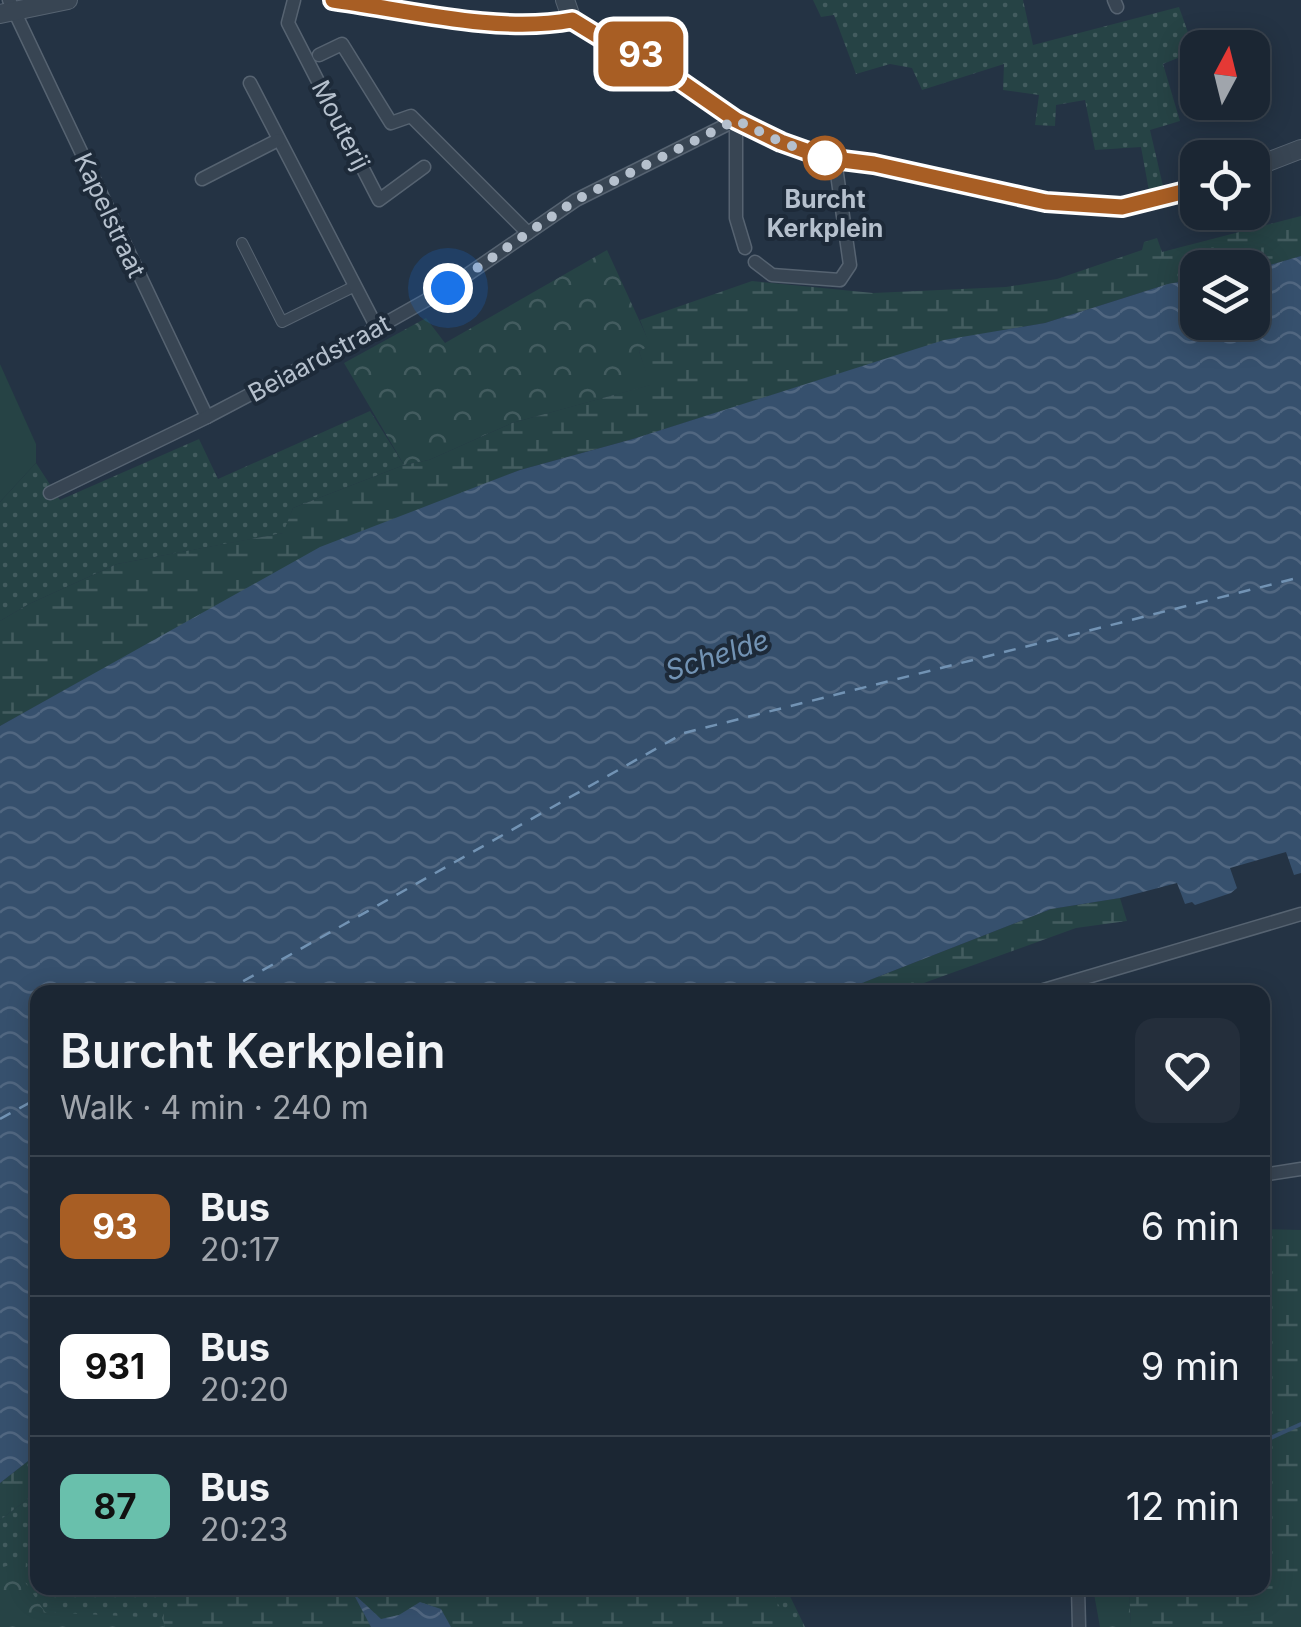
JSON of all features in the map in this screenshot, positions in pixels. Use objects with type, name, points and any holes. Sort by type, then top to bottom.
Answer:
[{"type":"street","points":[[8,9],[68,0]]},
{"type":"street","name":"Mouterij","points":[[294,0],[288,23],[379,200],[424,167]]},
{"type":"street","points":[[333,0],[502,24],[543,26],[572,20],[603,39],[638,52],[736,120],[781,142],[835,160],[874,164],[1046,202],[1122,207],[1180,193]]},
{"type":"street","points":[[567,1],[572,20]]},
{"type":"street","name":"Kapelstraat","points":[[8,9],[207,417]]},
{"type":"street","points":[[318,54],[342,44],[391,123],[411,116],[528,232]]},
{"type":"street","points":[[250,83],[377,328]]},
{"type":"street","points":[[736,120],[736,218],[745,248]]},
{"type":"street","name":"Beiaardstraat","points":[[50,493],[377,328],[448,288],[576,200],[736,120]]},
{"type":"street","points":[[202,179],[278,140]]},
{"type":"street","points":[[1270,161],[1301,149]]},
{"type":"street","points":[[755,262],[772,275],[840,280],[850,265],[835,160]]},
{"type":"street","name":"Beiaardstraat","points":[[242,243],[282,322],[355,286]]},
{"type":"street","points":[[1061,985],[1301,914]]},
{"type":"street","points":[[1270,1174],[1301,1169]]},
{"type":"street","points":[[1078,1595],[1080,1627]]},
{"type":"green space","points":[[813,0],[1023,0],[1033,45],[1179,7],[1187,30],[1180,30],[1178,58],[1163,64],[1180,121],[1150,130],[1163,186],[1149,191],[1141,147],[1095,150],[1085,100],[1056,105],[1055,126],[1035,125],[1039,95],[1003,90],[1004,64],[922,90],[912,68],[890,64],[856,74],[834,15],[821,17]]},
{"type":"green space","points":[[1301,216],[1301,256],[1270,265],[1270,250],[1180,250],[1180,282],[1045,323],[944,341],[633,439],[520,470],[442,501],[83,680],[0,726],[0,621],[117,564],[283,533],[293,508],[404,465],[429,460],[512,423],[650,385],[639,351],[650,346],[640,320],[752,281],[873,293],[1006,287],[1057,279],[1142,250],[1144,242],[1157,238],[1162,252],[1247,230],[1270,230],[1270,224]]},
{"type":"green space","points":[[607,250],[651,346],[639,351],[651,385],[512,423],[429,460],[404,465],[344,363],[426,318],[445,343]]},
{"type":"green space","points":[[0,364],[36,444],[36,463],[0,502]]},
{"type":"green space","points":[[370,411],[404,465],[293,508],[284,533],[117,564],[0,621],[0,502],[36,463],[60,500],[199,439],[218,479]]},
{"type":"green space","points":[[1120,898],[1127,921],[1076,928],[918,985],[857,985],[1051,909]]},
{"type":"green space","points":[[1270,1229],[1301,1230],[1301,1627],[1131,1627],[1129,1595],[1270,1595]]},
{"type":"green space","points":[[30,1459],[30,1497],[0,1520],[0,1483]]},
{"type":"green space","points":[[30,1497],[30,1595],[789,1595],[805,1627],[0,1627],[0,1520]]},
{"type":"green space","points":[[26,1560],[25,1582],[30,1595],[45,1612],[162,1618],[165,1627],[0,1627],[0,1568]]},
{"type":"green space","points":[[172,1595],[774,1595],[790,1627],[451,1627],[440,1609],[420,1602],[399,1615],[381,1619],[356,1596],[371,1627],[165,1627],[162,1618]]},
{"type":"green space","points":[[1094,1595],[1129,1595],[1131,1627],[1100,1627]]},
{"type":"water","name":"Schelde","points":[[1301,256],[1301,873],[1294,875],[1286,852],[1230,868],[1237,888],[1195,905],[1185,904],[1177,883],[1120,898],[1051,909],[857,985],[30,985],[30,1459],[0,1483],[0,726],[320,547],[520,470],[633,439],[944,340],[1045,323],[1180,282],[1180,340],[1270,340],[1270,265]]},
{"type":"water","points":[[354,1595],[381,1619],[399,1615],[420,1602],[441,1609],[451,1627],[371,1627]]},
{"type":"waterway","points":[[1270,1438],[1301,1424]]},
{"type":"ferry route","points":[[236,985],[684,733],[1301,577]]},
{"type":"ferry route","points":[[0,1119],[30,1102]]},
{"type":"bus line","name":"93","points":[[333,0],[502,24],[543,26],[572,20],[603,39],[638,52],[736,120],[826,158],[874,164],[1046,202],[1122,207],[1180,193]]},
{"type":"place","name":"Burcht Kerkplein","points":[[825,158]]},
{"type":"route","points":[[448,288],[576,200],[736,120],[825,158]]}]
